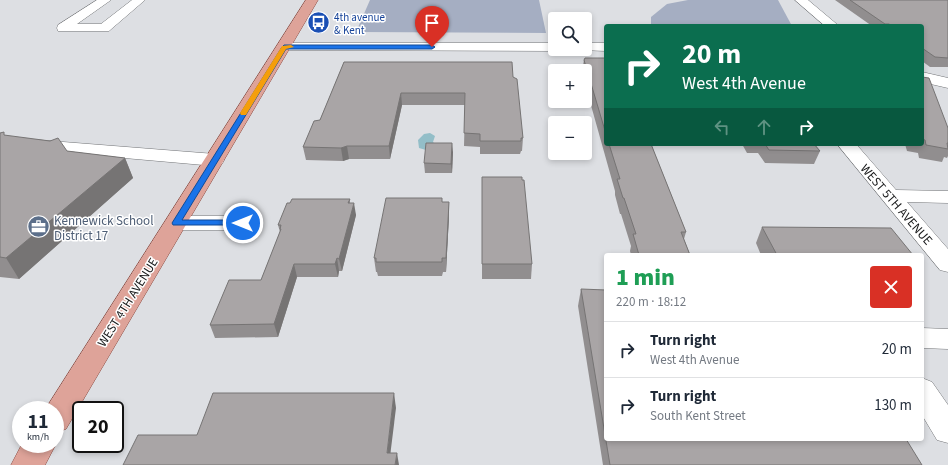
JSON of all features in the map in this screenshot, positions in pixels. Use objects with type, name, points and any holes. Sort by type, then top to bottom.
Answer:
[{"type":"main road","name":"WEST 4TH AVENUE","points":[[64,405],[312,0]]},
{"type":"main road","points":[[27,465],[34,453]]},
{"type":"street","points":[[105,0],[63,28],[104,28],[139,0]]},
{"type":"street","points":[[801,0],[831,24]]},
{"type":"street","points":[[284,47],[548,47]]},
{"type":"street","points":[[592,47],[604,47]]},
{"type":"street","points":[[924,77],[948,82]]},
{"type":"street","points":[[0,142],[215,160]]},
{"type":"street","name":"WEST 5TH AVENUE","points":[[848,146],[948,264]]},
{"type":"street","points":[[890,196],[948,197]]},
{"type":"street","points":[[176,223],[243,223]]},
{"type":"street","points":[[924,338],[948,339]]},
{"type":"street","points":[[924,393],[948,430]]},
{"type":"shaded area","points":[[370,0],[539,0],[546,33],[356,32]]},
{"type":"shaded area","points":[[688,0],[778,0],[791,24],[651,24],[651,17],[667,4]]},
{"type":"shaded area","points":[[430,133],[435,136],[433,142],[435,144],[426,150],[419,148],[418,140],[424,134]]},
{"type":"building","points":[[850,0],[948,0],[948,58],[935,57],[924,49],[924,24],[885,24]]},
{"type":"building","points":[[585,58],[604,58],[604,127],[592,87],[592,64],[585,64]]},
{"type":"building","points":[[344,62],[512,62],[513,77],[517,79],[523,138],[521,138],[521,141],[480,141],[480,134],[464,133],[465,93],[401,93],[389,146],[347,146],[341,148],[303,147],[314,121],[320,120]]},
{"type":"building","points":[[924,77],[929,78],[948,128],[948,149],[926,145]]},
{"type":"building","name":"Kennewick School District 17","points":[[4,132],[4,135],[50,141],[58,138],[67,151],[125,158],[6,258],[0,257],[0,133]]},
{"type":"building","points":[[426,143],[452,143],[451,164],[424,163]]},
{"type":"building","points":[[610,146],[652,146],[686,232],[681,232],[689,253],[638,253],[633,234],[636,234],[617,179],[620,179]]},
{"type":"building","points":[[766,146],[816,146],[820,151],[769,150]]},
{"type":"building","points":[[482,177],[522,177],[522,180],[524,180],[532,264],[482,264]]},
{"type":"building","points":[[386,198],[442,198],[442,202],[449,202],[446,258],[442,258],[442,262],[376,262],[376,258],[374,258]]},
{"type":"building","points":[[292,199],[350,199],[348,203],[354,203],[339,259],[337,258],[335,264],[294,264],[274,324],[210,325],[229,280],[261,280],[281,229],[281,225],[278,225],[287,203],[290,203]]},
{"type":"building","points":[[762,227],[891,228],[911,253],[776,253]]},
{"type":"building","points":[[581,289],[604,290],[604,429]]},
{"type":"building","points":[[213,393],[394,393],[387,453],[397,453],[395,465],[123,465],[138,435],[197,435]]},
{"type":"building","points":[[606,441],[907,441],[922,465],[610,465]]},
{"type":"slow traffic","points":[[244,113],[284,47],[291,47]]},
{"type":"place","name":"4th avenue & Kent","points":[[318,23]]},
{"type":"place","name":"Kennewick School District 17","points":[[39,227]]},
{"type":"route","points":[[243,223],[176,223],[284,47],[432,47]]}]
